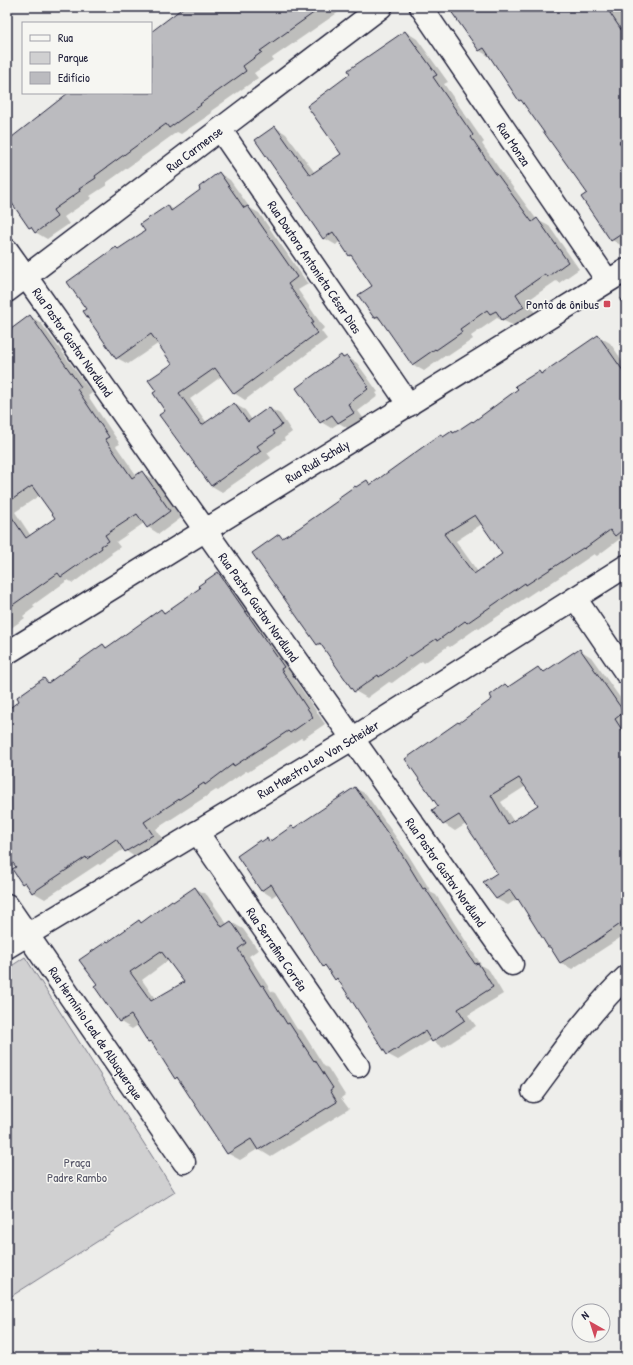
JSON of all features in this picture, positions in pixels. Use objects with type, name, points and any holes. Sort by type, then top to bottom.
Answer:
[{"type":"street","name":"Rua Carmense","points":[[7,292],[381,7]]},
{"type":"street","name":"Rua Monza","points":[[421,7],[607,280]]},
{"type":"street","name":"Rua Doutora Antonieta César Dias","points":[[220,129],[409,405]]},
{"type":"street","name":"Rua Pastor Gustav Nordlund","points":[[7,250],[512,964]]},
{"type":"street","name":"Rua Rudi Schaly","points":[[7,653],[204,530],[409,405],[607,280],[626,270]]},
{"type":"street","name":"Rua Maestro Leo Von Scheider","points":[[7,947],[352,739],[626,566]]},
{"type":"street","points":[[575,598],[626,673]]},
{"type":"street","name":"Rua Serrafina Corrêa","points":[[197,832],[358,1066]]},
{"type":"street","name":"Rua Hermínio Leal de Albuquerque","points":[[7,905],[184,1162]]},
{"type":"street","points":[[533,1091],[575,1035],[616,986],[626,977]]},
{"type":"green space","name":"Praça Padre Rambo","points":[[25,957],[175,1192],[7,1299],[7,969]]},
{"type":"building","points":[[184,7],[322,7],[260,51],[262,52],[243,66],[246,71],[200,104],[201,105],[169,128],[166,124],[95,176],[96,178],[79,189],[80,191],[53,210],[57,217],[35,233],[31,227],[29,228],[7,196],[7,141],[67,94],[152,94],[152,31]]},
{"type":"building","points":[[448,7],[606,7],[626,37],[626,138],[619,142],[626,152],[626,231],[611,241],[581,197],[587,193],[521,100],[519,101],[484,48],[479,51]]},
{"type":"building","points":[[405,31],[437,75],[433,77],[473,135],[471,137],[496,174],[532,222],[537,218],[568,262],[547,277],[545,274],[516,294],[524,307],[502,320],[496,311],[490,314],[487,310],[460,329],[462,332],[412,365],[378,316],[374,318],[358,295],[372,286],[351,255],[349,256],[333,232],[323,239],[255,140],[275,126],[310,175],[341,154],[307,106],[350,74],[348,70]]},
{"type":"building","points":[[219,172],[244,208],[248,206],[297,277],[288,284],[314,322],[311,324],[317,333],[234,394],[215,368],[179,393],[202,425],[234,403],[248,422],[269,407],[282,425],[273,431],[275,434],[257,446],[261,451],[211,486],[159,415],[165,411],[153,393],[156,391],[148,380],[172,364],[151,334],[116,359],[83,311],[86,309],[67,282],[116,247],[118,249],[145,231],[140,224],[168,205],[171,211],[200,190],[199,187]]},
{"type":"building","points":[[30,315],[81,387],[77,389],[109,437],[105,439],[132,478],[142,471],[170,511],[147,528],[137,514],[105,535],[109,541],[101,546],[102,548],[61,577],[58,573],[7,609],[7,510],[26,538],[55,518],[32,486],[7,503],[7,332]]},
{"type":"building","points":[[598,335],[626,375],[626,527],[615,536],[610,530],[584,549],[583,548],[526,585],[525,583],[467,623],[465,621],[437,641],[436,639],[379,677],[378,675],[354,692],[320,643],[317,645],[252,553],[279,534],[282,538],[299,528],[339,500],[338,498],[355,486],[356,487],[367,480],[370,485],[441,434],[443,437],[452,431],[453,433],[457,431],[472,421],[473,422],[518,389],[515,386],[539,371],[541,374]],"holes":[[[475,515],[502,554],[474,574],[444,534]]]},
{"type":"building","points":[[341,355],[343,358],[347,356],[368,386],[366,387],[368,389],[348,404],[354,413],[338,423],[332,415],[320,423],[296,388]]},
{"type":"building","points":[[218,572],[284,667],[281,669],[313,717],[290,733],[288,731],[234,766],[233,764],[205,785],[204,783],[144,822],[153,835],[125,852],[116,839],[32,893],[25,882],[22,884],[12,869],[16,867],[7,855],[7,710],[19,701],[17,697],[44,678],[48,683],[103,644],[106,648],[161,609],[164,613],[200,588],[198,586]]},
{"type":"building","points":[[580,649],[624,712],[615,719],[626,736],[626,920],[596,941],[560,963],[550,947],[548,947],[518,899],[517,900],[510,890],[496,899],[483,882],[497,873],[459,815],[443,825],[432,810],[438,806],[405,759],[492,699],[490,695],[505,684],[508,687],[538,667],[544,672]],"holes":[[[519,778],[538,805],[508,824],[491,795]]]},
{"type":"building","points":[[355,787],[398,848],[423,889],[425,888],[475,964],[478,963],[493,987],[458,1009],[465,1020],[432,1042],[425,1031],[387,1055],[337,978],[335,980],[325,965],[323,967],[271,884],[261,891],[237,856],[260,840],[261,842],[267,838],[269,842],[292,826],[294,828]]},
{"type":"building","points":[[195,887],[222,927],[231,921],[246,943],[238,949],[261,986],[263,985],[287,1024],[289,1023],[333,1088],[330,1090],[337,1102],[258,1150],[251,1139],[227,1154],[177,1077],[175,1079],[151,1041],[148,1042],[131,1015],[119,1022],[94,986],[97,984],[79,960],[139,920],[141,923],[172,900],[173,902]],"holes":[[[161,951],[184,982],[151,1001],[130,972]]]},
{"type":"place","name":"Ponto de ônibus","points":[[607,304]]}]
